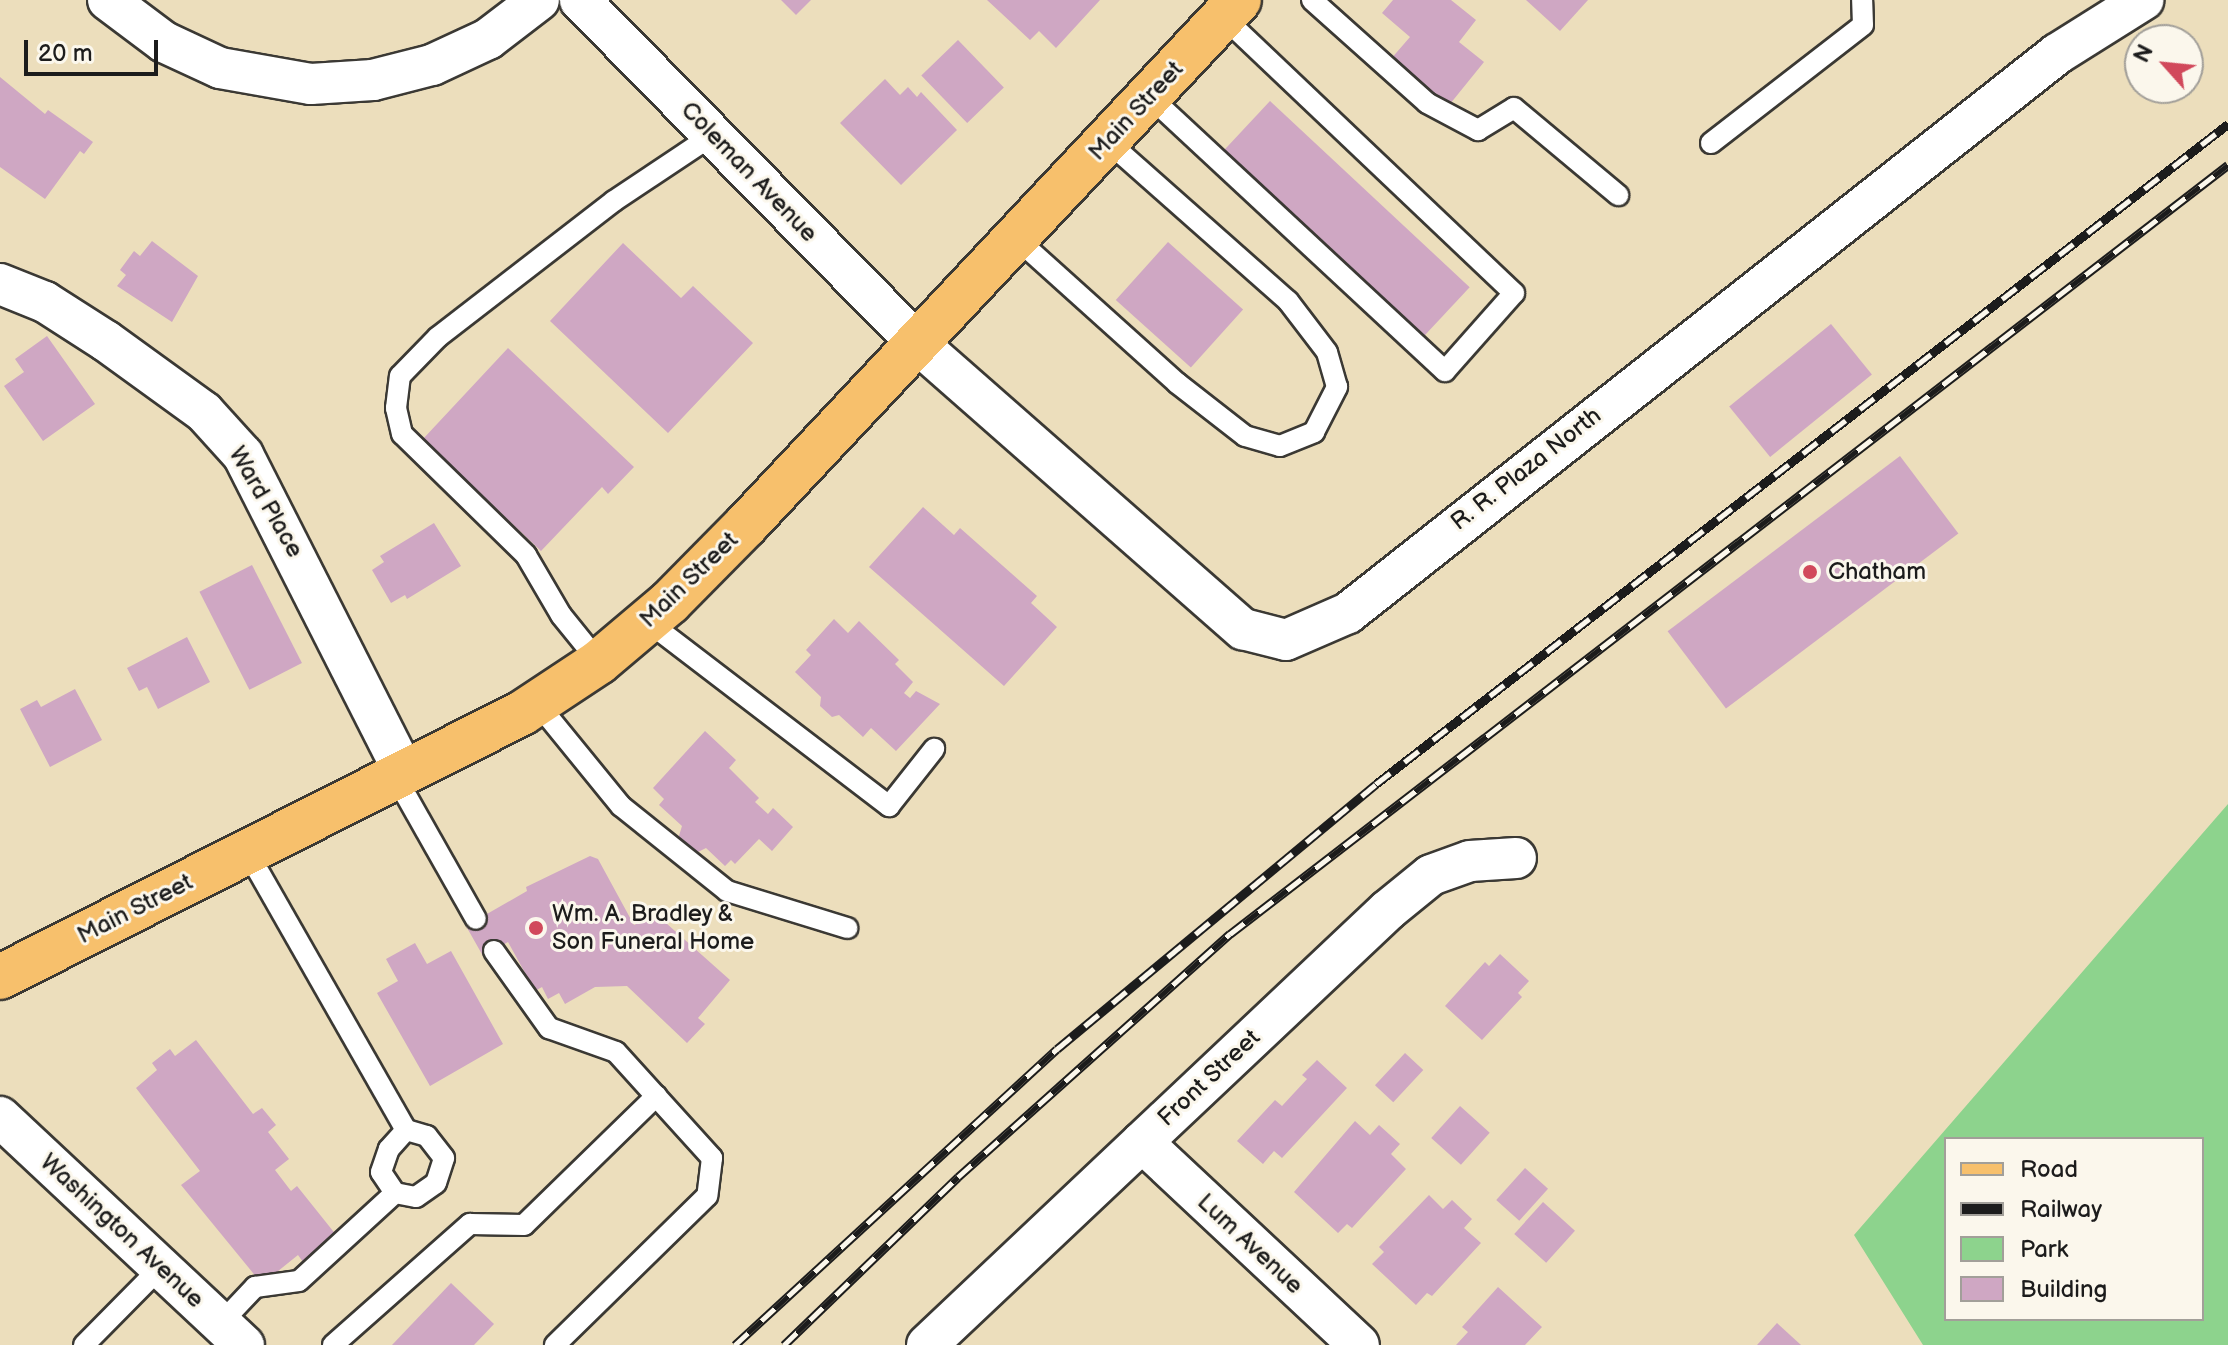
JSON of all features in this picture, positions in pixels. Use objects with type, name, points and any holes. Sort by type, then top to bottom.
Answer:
[{"type":"main road","name":"Main Street","points":[[0,977],[537,703],[599,662],[647,621],[917,343],[1231,9]]},
{"type":"street","points":[[108,0],[164,42],[220,68],[311,84],[373,80],[432,65],[488,39],[539,0]]},
{"type":"street","name":"Coleman Avenue","points":[[580,0],[917,343]]},
{"type":"street","name":"R. R. Plaza North","points":[[917,343],[1243,629],[1286,640],[1348,613],[2057,54],[2143,0]]},
{"type":"street","name":"Ward Place","points":[[0,284],[45,302],[106,341],[204,412],[243,455],[400,774]]},
{"type":"street","name":"Front Street","points":[[927,1345],[1431,875],[1470,861],[1516,858]]},
{"type":"street","name":"Washington Avenue","points":[[0,1117],[232,1334]]},
{"type":"street","name":"Lum Avenue","points":[[1142,1142],[1359,1345]]},
{"type":"lane","points":[[1312,0],[1427,103],[1478,130],[1514,108],[1618,195]]},
{"type":"lane","points":[[1711,143],[1863,25],[1862,0]]},
{"type":"lane","points":[[1149,96],[1445,371],[1514,293],[1231,9]]},
{"type":"lane","points":[[599,662],[561,615],[526,555],[402,434],[396,408],[400,376],[438,337],[614,201],[713,135]]},
{"type":"lane","points":[[1016,238],[1177,383],[1245,436],[1280,446],[1314,432],[1337,387],[1327,352],[1288,301],[1107,141]]},
{"type":"lane","points":[[647,621],[889,806],[934,749]]},
{"type":"lane","points":[[537,703],[621,806],[727,891],[847,928]]},
{"type":"lane","points":[[400,774],[476,919]]},
{"type":"lane","points":[[247,851],[406,1130],[427,1136],[444,1158],[436,1183],[416,1197],[395,1193],[381,1172],[389,1149],[406,1130]]},
{"type":"lane","points":[[494,951],[549,1028],[616,1052],[712,1158],[707,1196],[555,1345]]},
{"type":"lane","points":[[333,1345],[470,1224],[524,1225],[656,1096]]},
{"type":"lane","points":[[232,1334],[255,1287],[299,1281],[395,1193]]},
{"type":"lane","points":[[84,1345],[161,1267]]},
{"type":"green space","points":[[2228,804],[2228,1345],[1923,1345],[1854,1235]]},
{"type":"building","points":[[781,0],[811,0],[796,15]]},
{"type":"building","points":[[987,0],[1100,0],[1056,48],[1039,31],[1030,40]]},
{"type":"building","points":[[1393,0],[1451,0],[1476,20],[1459,42],[1484,62],[1450,104],[1390,60],[1410,37],[1382,13]]},
{"type":"building","points":[[1526,0],[1588,0],[1560,31]]},
{"type":"building","points":[[958,40],[1004,87],[967,123],[921,75]]},
{"type":"building","points":[[0,77],[45,114],[48,110],[93,142],[84,154],[80,151],[45,199],[0,167]]},
{"type":"building","points":[[885,79],[900,95],[908,87],[917,97],[921,92],[957,130],[901,185],[840,123]]},
{"type":"building","points":[[1270,101],[1470,287],[1419,342],[1219,156]]},
{"type":"building","points":[[152,241],[198,276],[172,322],[117,286],[126,275],[120,270],[134,251],[140,256]]},
{"type":"building","points":[[1168,242],[1243,310],[1191,368],[1116,300]]},
{"type":"building","points":[[623,243],[681,298],[693,286],[753,343],[668,433],[550,321]]},
{"type":"building","points":[[1831,324],[1872,375],[1770,457],[1729,406]]},
{"type":"building","points":[[47,336],[95,404],[43,441],[4,386],[24,372],[15,359]]},
{"type":"building","points":[[508,348],[634,467],[608,494],[602,487],[541,551],[423,439]]},
{"type":"building","points":[[1900,456],[1958,533],[1726,709],[1668,631]]},
{"type":"building","points":[[923,507],[954,535],[960,528],[1037,596],[1031,603],[1057,627],[1004,686],[869,567]]},
{"type":"building","points":[[434,523],[461,566],[407,599],[405,595],[391,603],[372,570],[384,562],[380,556]]},
{"type":"building","points":[[252,565],[302,663],[249,690],[199,592]]},
{"type":"building","points":[[834,619],[848,633],[859,621],[899,660],[895,664],[913,682],[904,693],[910,698],[916,691],[940,704],[896,751],[871,728],[863,737],[839,715],[832,717],[820,706],[821,697],[795,672],[811,655],[806,650]]},
{"type":"building","points":[[187,637],[210,682],[158,709],[147,687],[139,691],[127,668]]},
{"type":"building","points":[[75,689],[102,740],[50,767],[20,709],[37,700],[41,707]]},
{"type":"building","points":[[705,731],[736,760],[729,768],[759,798],[755,802],[768,814],[773,808],[793,827],[772,851],[759,839],[735,864],[731,860],[725,866],[706,848],[694,854],[678,839],[682,826],[659,805],[664,799],[653,788]]},
{"type":"building","points":[[590,856],[598,859],[634,925],[657,915],[730,980],[698,1018],[705,1024],[687,1043],[627,986],[595,987],[565,1004],[559,993],[548,999],[542,987],[535,991],[508,942],[483,956],[466,926],[527,891],[526,887]]},
{"type":"building","points":[[415,943],[427,964],[451,951],[503,1044],[430,1086],[377,993],[398,981],[386,959]]},
{"type":"building","points":[[1500,954],[1529,981],[1518,993],[1522,997],[1482,1040],[1445,1006],[1485,962],[1489,966]]},
{"type":"building","points":[[196,1040],[253,1114],[262,1108],[276,1125],[268,1132],[289,1159],[275,1170],[291,1191],[297,1186],[337,1236],[303,1262],[298,1255],[262,1284],[181,1185],[200,1171],[136,1088],[157,1070],[152,1063],[170,1049],[175,1056]]},
{"type":"building","points":[[1405,1053],[1423,1070],[1393,1102],[1375,1085]]},
{"type":"building","points":[[1317,1060],[1347,1088],[1282,1158],[1274,1151],[1263,1164],[1237,1141],[1275,1100],[1282,1106],[1307,1079],[1302,1075]]},
{"type":"building","points":[[1460,1106],[1490,1133],[1461,1165],[1431,1138]]},
{"type":"building","points":[[1355,1121],[1370,1135],[1379,1125],[1400,1144],[1391,1154],[1406,1169],[1352,1228],[1347,1224],[1338,1233],[1294,1192]]},
{"type":"building","points":[[1525,1168],[1548,1189],[1519,1221],[1496,1200]]},
{"type":"building","points":[[1429,1195],[1443,1209],[1452,1200],[1472,1219],[1464,1228],[1481,1243],[1432,1296],[1427,1293],[1416,1305],[1372,1264],[1384,1252],[1379,1247]]},
{"type":"building","points":[[1543,1202],[1575,1231],[1546,1263],[1514,1234]]},
{"type":"building","points":[[451,1283],[494,1324],[474,1345],[392,1345]]},
{"type":"building","points":[[1498,1287],[1542,1327],[1525,1345],[1456,1345],[1468,1332],[1462,1327]]},
{"type":"building","points":[[1777,1323],[1801,1345],[1757,1345]]},
{"type":"railway","points":[[735,1345],[1057,1049],[1376,784],[2228,124]]},
{"type":"railway","points":[[784,1345],[958,1177],[1230,934],[2228,165]]},
{"type":"place","name":"Chatham","points":[[1810,572]]},
{"type":"place","name":"Wm. A. Bradley & Son Funeral Home","points":[[536,928]]}]
